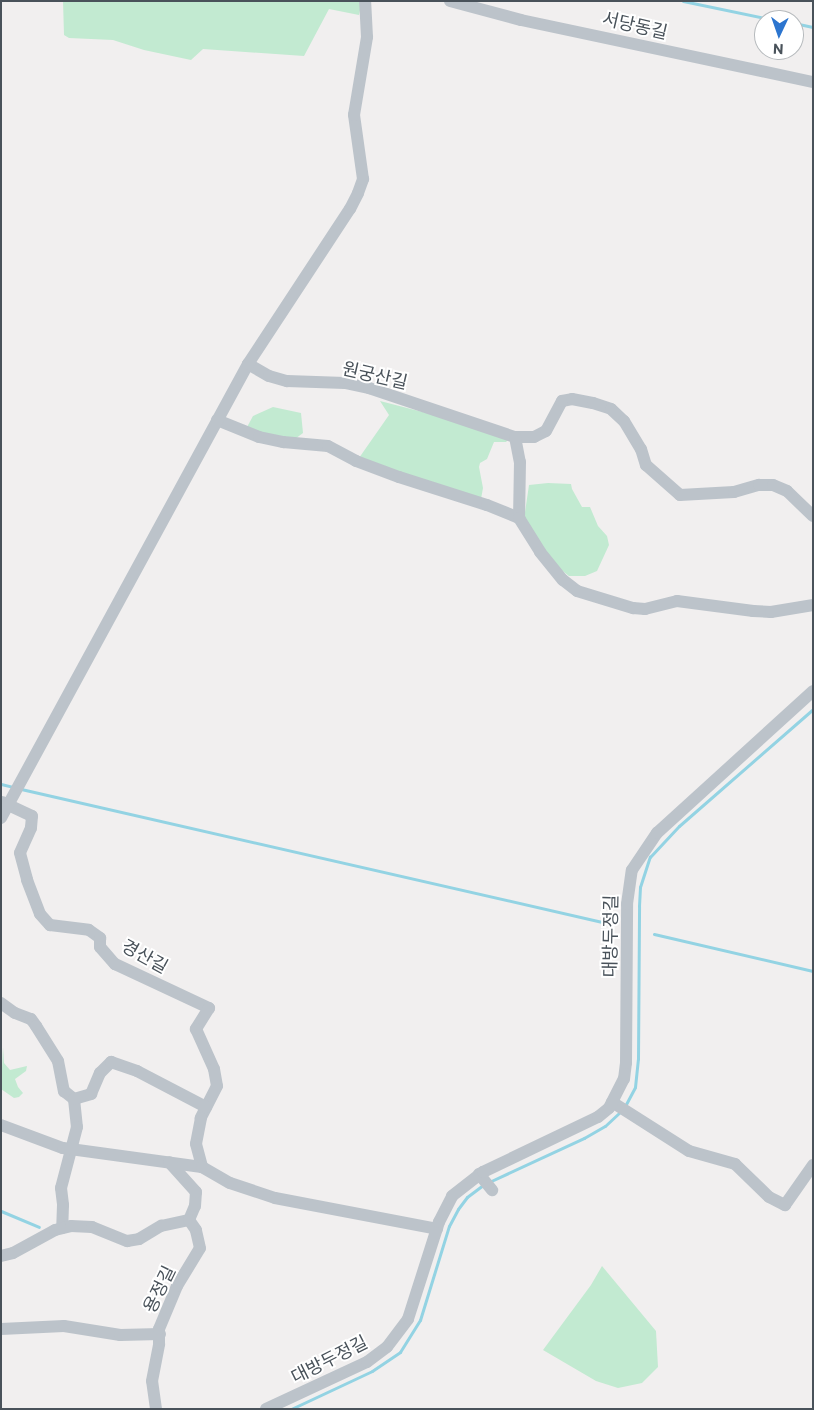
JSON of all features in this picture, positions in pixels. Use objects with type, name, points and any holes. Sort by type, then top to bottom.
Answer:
[{"type":"street","points":[[1,818],[248,364],[350,210],[363,180],[354,114],[367,37],[365,1]]},
{"type":"street","name":"서당동길","points":[[450,1],[521,20],[813,82]]},
{"type":"street","name":"원궁산길","points":[[248,364],[269,376],[287,381],[344,383],[369,388],[515,437],[534,437],[546,431],[562,401],[572,398],[593,403],[611,409],[624,421],[638,443],[646,465],[680,495],[734,492],[759,485],[773,485],[787,491],[813,516]]},
{"type":"street","points":[[217,420],[259,437],[283,442],[328,446],[356,461],[399,478],[487,505],[519,518]]},
{"type":"street","points":[[515,437],[520,462],[519,518],[540,552],[563,580],[578,591],[601,600],[633,608],[645,608],[686,601],[717,607],[771,612],[813,605]]},
{"type":"street","name":"대방두정길","points":[[266,1409],[367,1362],[387,1347],[408,1320],[437,1230],[452,1196],[480,1176],[598,1117],[614,1104],[624,1079],[626,1063],[628,904],[632,870],[657,833],[813,691]]},
{"type":"street","name":"경산길","points":[[11,797],[32,816],[31,828],[20,853],[27,880],[40,914],[50,925],[89,930],[100,938],[100,947],[115,964],[209,1008],[196,1029],[214,1069],[217,1086],[201,1118],[196,1144],[202,1167]]},
{"type":"street","points":[[1,1002],[15,1013],[31,1019],[58,1061],[64,1091],[74,1100],[77,1127],[61,1188],[63,1205],[62,1228]]},
{"type":"street","points":[[74,1100],[91,1094],[100,1073],[111,1062],[137,1071],[206,1107]]},
{"type":"street","points":[[614,1104],[689,1151],[735,1164],[769,1197],[785,1205],[813,1164]]},
{"type":"street","points":[[1,1125],[53,1146],[202,1167],[230,1183],[275,1198],[437,1230]]},
{"type":"street","points":[[1,1256],[13,1253],[36,1239],[71,1226],[92,1227],[127,1241],[139,1239],[161,1226],[188,1220],[195,1206],[196,1192],[170,1162]]},
{"type":"street","points":[[480,1176],[492,1190]]},
{"type":"street","name":"용정길","points":[[156,1409],[152,1381],[160,1334],[159,1329],[178,1286],[200,1248],[196,1230],[188,1220]]},
{"type":"street","points":[[1,1329],[64,1326],[120,1335],[160,1334]]},
{"type":"green space","points":[[63,1],[362,1],[359,15],[329,9],[304,56],[203,49],[191,60],[144,50],[113,40],[69,38],[64,35]]},
{"type":"green space","points":[[380,401],[446,418],[510,438],[506,442],[494,442],[487,459],[480,463],[483,488],[481,499],[359,458],[389,415]]},
{"type":"green space","points":[[273,407],[301,413],[303,433],[295,439],[246,429],[253,416]]},
{"type":"green space","points":[[548,483],[571,484],[582,507],[590,507],[598,526],[607,536],[609,545],[597,571],[585,576],[569,576],[555,565],[524,519],[529,485]]},
{"type":"green space","points":[[3,1047],[4,1063],[10,1070],[27,1066],[26,1071],[15,1079],[23,1093],[19,1097],[14,1098],[1,1089]]},
{"type":"green space","points":[[602,1266],[656,1331],[658,1367],[642,1383],[618,1388],[596,1381],[543,1350],[591,1285]]},
{"type":"waterway","points":[[683,1],[754,16]]},
{"type":"waterway","points":[[804,25],[813,27]]},
{"type":"waterway","points":[[625,1106],[635,1087],[638,1059],[640,887],[650,857],[679,826],[813,709]]},
{"type":"waterway","points":[[1,784],[13,787]]},
{"type":"waterway","points":[[21,789],[611,924]]},
{"type":"waterway","points":[[654,934],[813,971]]},
{"type":"waterway","points":[[489,1182],[584,1138],[605,1126],[621,1111]]},
{"type":"waterway","points":[[291,1409],[372,1371],[400,1352],[420,1320],[449,1226],[467,1197],[483,1185]]},
{"type":"waterway","points":[[1,1211],[39,1227]]}]
